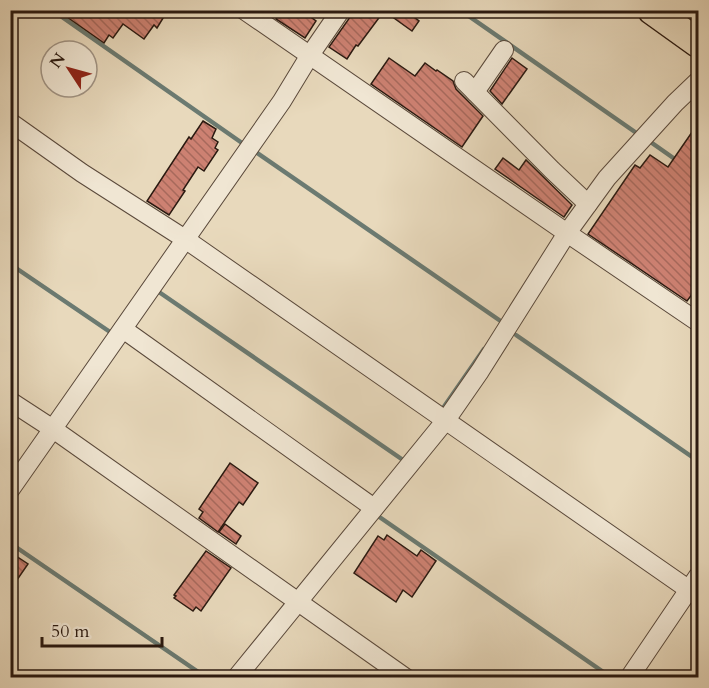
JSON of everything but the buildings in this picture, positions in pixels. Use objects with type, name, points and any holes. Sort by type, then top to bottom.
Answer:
[{"type":"highway","points":[[652,10],[699,43]]},
{"type":"street","points":[[244,10],[699,322]]},
{"type":"street","points":[[10,490],[282,101],[341,10]]},
{"type":"street","points":[[504,50],[470,86],[588,204]]},
{"type":"street","points":[[236,678],[446,420],[480,371],[567,233],[607,178],[699,81]]},
{"type":"street","points":[[10,122],[82,173],[185,238],[446,420],[695,587],[628,678]]},
{"type":"street","points":[[123,330],[374,508]]},
{"type":"street","points":[[10,401],[406,678]]},
{"type":"waterway","points":[[52,10],[242,143]]},
{"type":"waterway","points":[[460,10],[635,132]]},
{"type":"waterway","points":[[652,143],[679,162]]},
{"type":"waterway","points":[[253,150],[502,322]]},
{"type":"waterway","points":[[10,264],[113,334]]},
{"type":"waterway","points":[[156,290],[403,460]]},
{"type":"waterway","points":[[516,335],[698,461]]},
{"type":"waterway","points":[[441,411],[484,349]]},
{"type":"waterway","points":[[378,516],[612,678]]},
{"type":"waterway","points":[[10,543],[207,678]]}]
